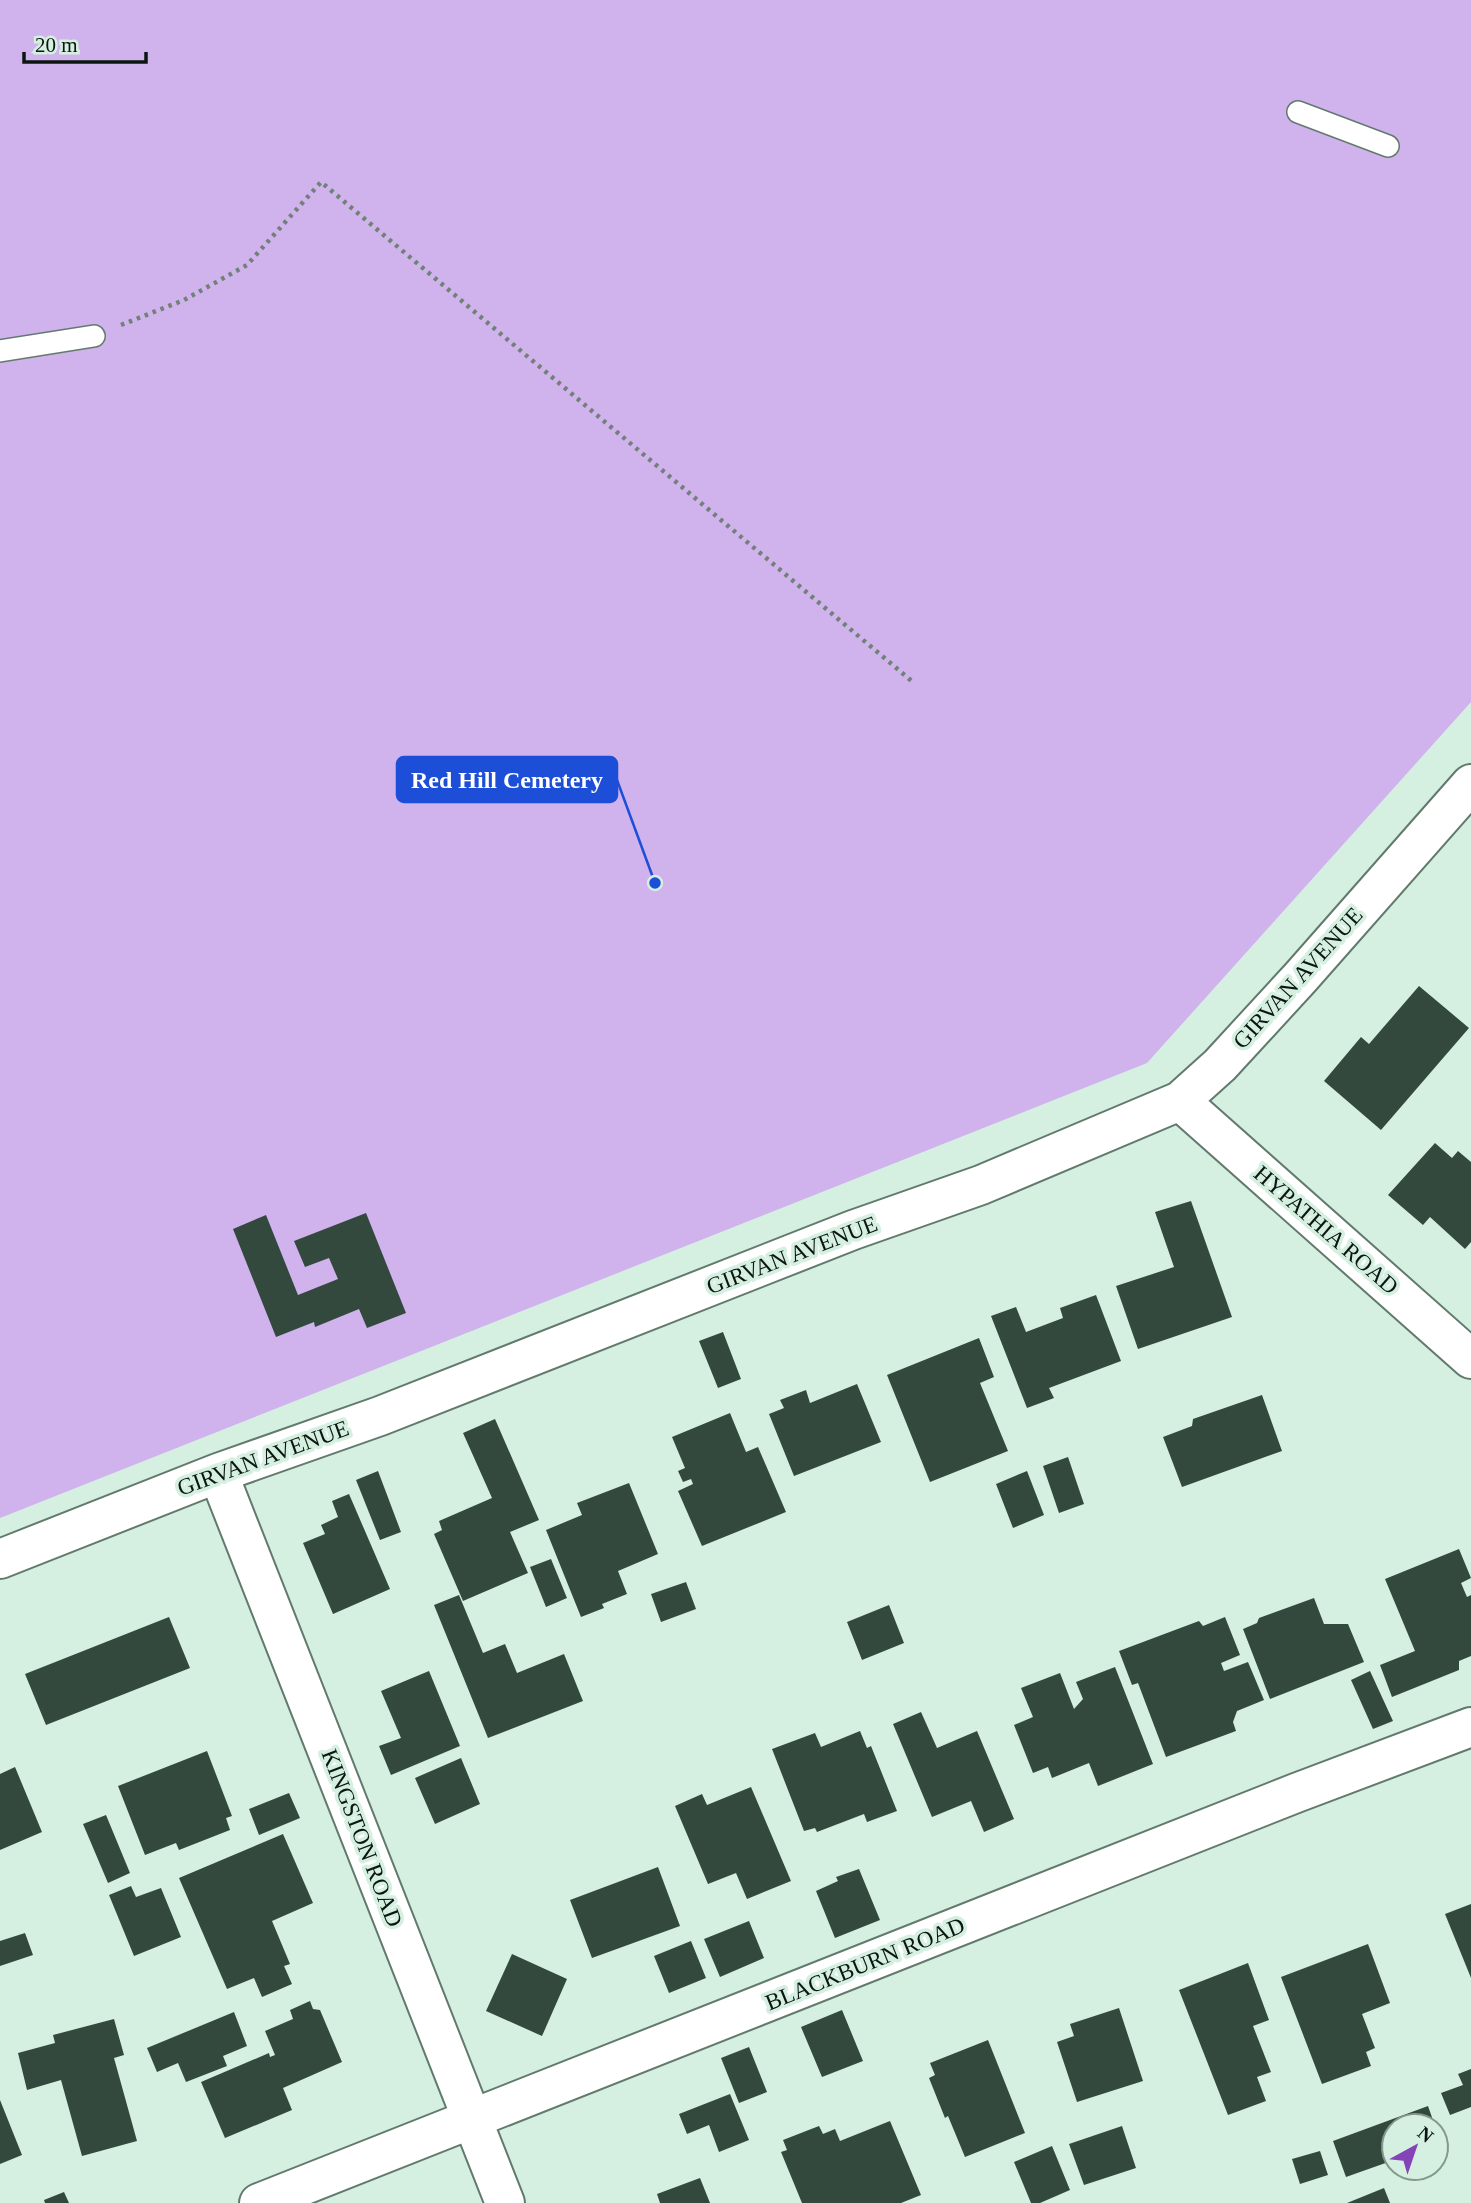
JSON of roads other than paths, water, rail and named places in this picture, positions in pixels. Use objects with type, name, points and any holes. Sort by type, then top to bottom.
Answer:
[{"type":"street","name":"GIRVAN AVENUE","points":[[0,1559],[218,1473],[380,1416],[853,1230],[981,1185],[1180,1101],[1220,1065],[1300,978],[1471,784]]},
{"type":"street","name":"HYPATHIA ROAD","points":[[1180,1101],[1471,1359]]},
{"type":"street","name":"KINGSTON ROAD","points":[[218,1473],[505,2203]]},
{"type":"street","name":"BLACKBURN ROAD","points":[[259,2203],[1258,1808],[1471,1727]]},
{"type":"lane","points":[[1298,113],[1388,146]]},
{"type":"lane","points":[[0,351],[94,336]]},
{"type":"place","name":"Red Hill Cemetery","points":[[655,883]]}]
